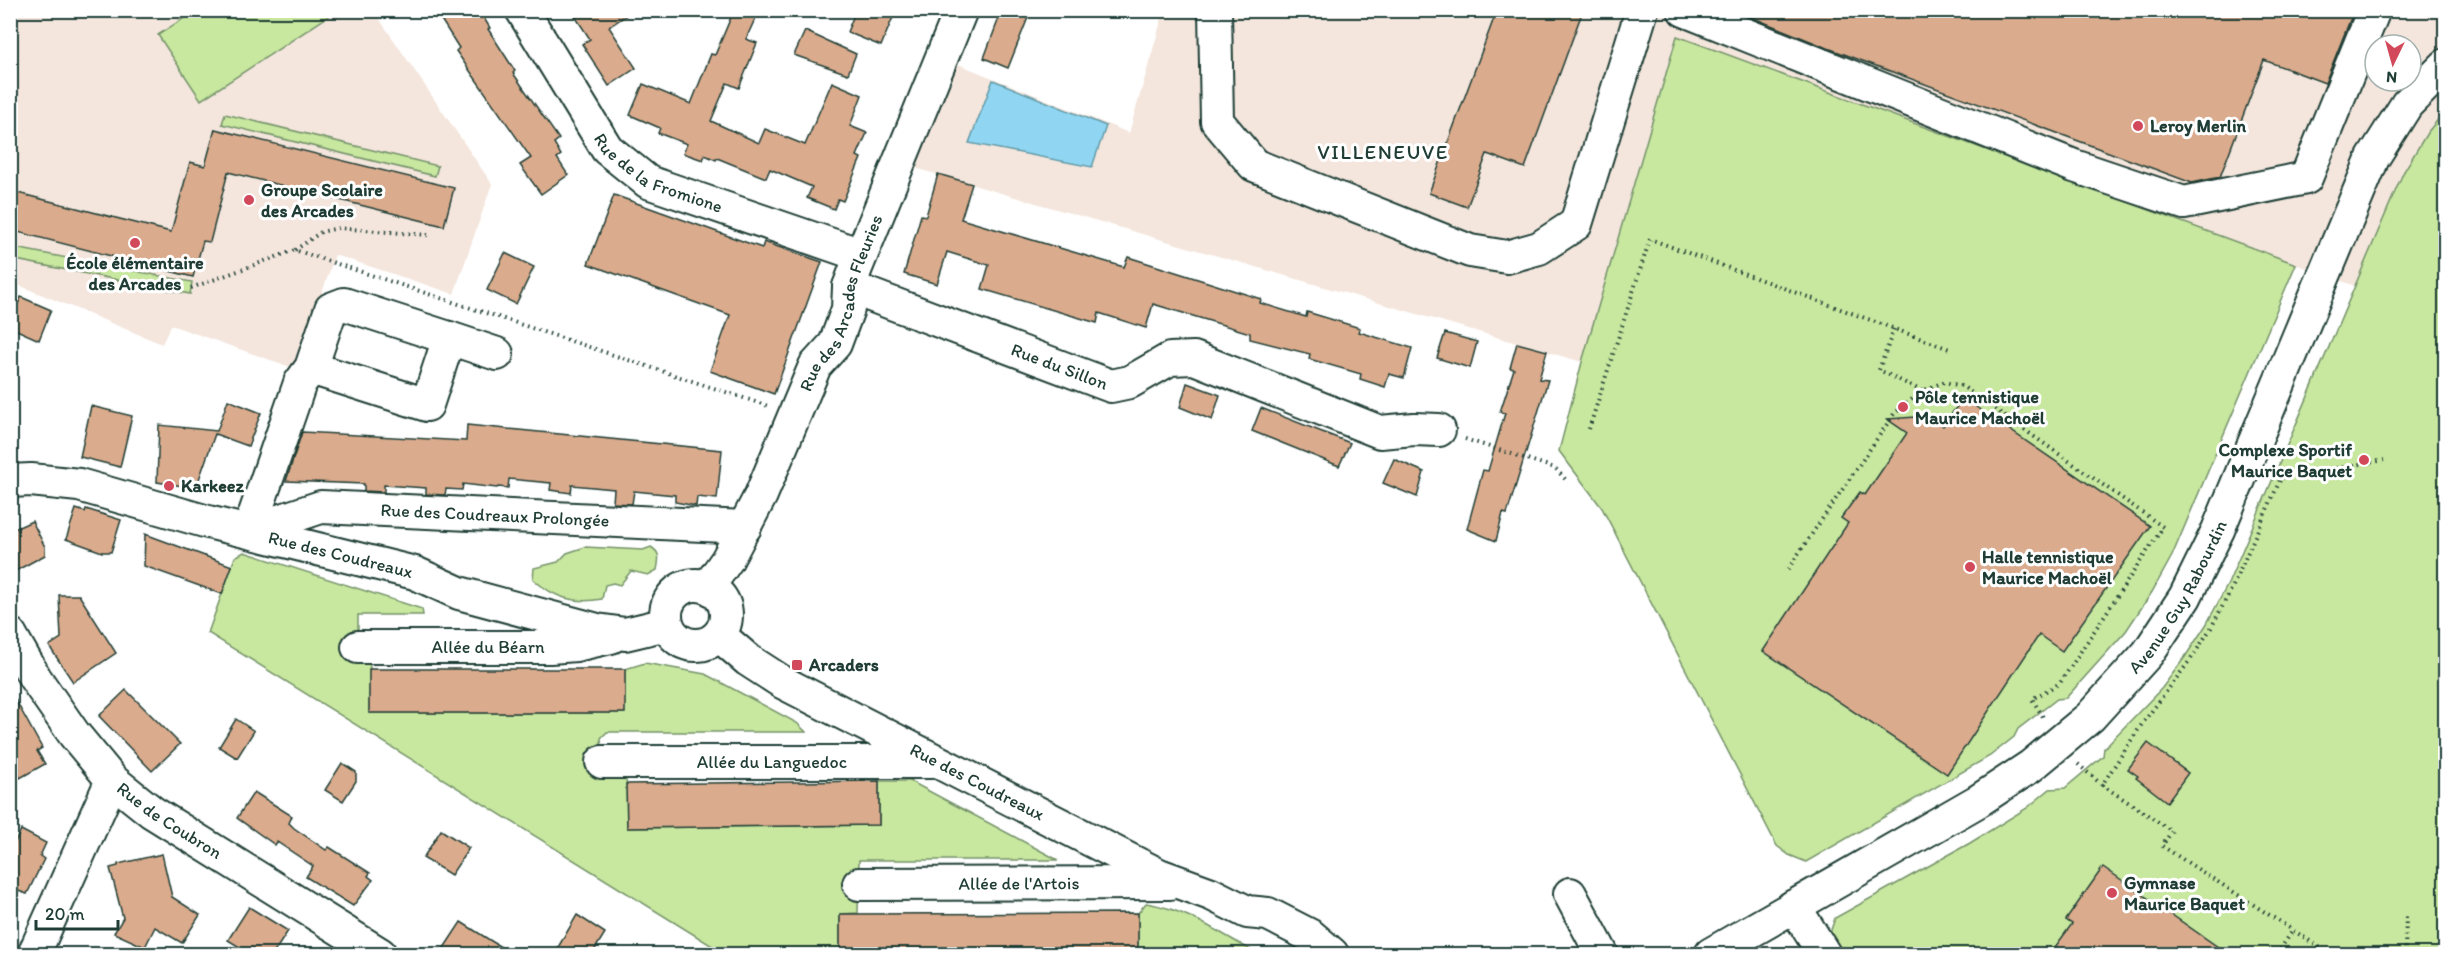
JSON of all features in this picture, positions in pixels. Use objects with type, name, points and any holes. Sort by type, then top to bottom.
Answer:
[{"type":"street","name":"Rue de la Fromione","points":[[522,10],[607,149],[648,182],[861,255]]},
{"type":"street","name":"Rue des Arcades Fleuries","points":[[708,587],[745,528],[761,495],[815,366],[835,344],[848,309],[849,287],[861,255],[961,10]]},
{"type":"street","points":[[1215,10],[1217,121],[1254,165],[1470,251],[1507,257],[1539,248],[1576,224],[1642,10]]},
{"type":"street","points":[[1684,10],[2074,166],[2184,203],[2306,178],[2374,10]]},
{"type":"street","name":"Avenue Guy Rabourdin","points":[[1711,954],[1978,801],[2031,766],[2061,742],[2090,717],[2125,681],[2148,653],[2186,597],[2218,530],[2373,158],[2407,104],[2445,64]]},
{"type":"street","name":"Rue du Sillon","points":[[849,287],[1111,386],[1130,382],[1170,359],[1194,358],[1380,432],[1414,429],[1439,430]]},
{"type":"street","points":[[249,531],[300,383],[311,368],[331,309],[344,304],[497,354]]},
{"type":"street","points":[[311,368],[427,405],[449,338]]},
{"type":"street","name":"Rue des Coudreaux","points":[[10,481],[31,480],[79,485],[208,522],[415,573],[459,593],[617,634],[667,624]]},
{"type":"street","name":"Rue des Coudreaux Prolongée","points":[[249,531],[321,507],[745,528]]},
{"type":"street","points":[[698,585],[708,587],[722,600],[726,609],[724,627],[712,641],[694,646],[677,639],[667,624],[668,604],[680,590],[698,585]]},
{"type":"street","name":"Rue de Coubron","points":[[10,634],[35,678],[67,725],[112,780],[152,812],[370,952]]},
{"type":"street","name":"Allée du Béarn","points":[[358,648],[550,647],[596,641],[617,634]]},
{"type":"street","name":"Rue des Coudreaux","points":[[719,635],[748,660],[782,682],[1159,875],[1211,894],[1247,912],[1269,915],[1311,936],[1332,954]]},
{"type":"street","name":"Allée du Languedoc","points":[[602,762],[939,762]]},
{"type":"street","points":[[34,954],[112,780]]},
{"type":"street","name":"Allée de l'Artois","points":[[859,884],[1179,883]]},
{"type":"street","points":[[1570,894],[1602,954]]},
{"type":"street","points":[[1794,906],[1824,954]]},
{"type":"path","points":[[295,250],[321,232],[338,228],[429,235]]},
{"type":"path","points":[[1588,429],[1650,239],[1952,350]]},
{"type":"path","points":[[1894,328],[1879,370],[1922,391]]},
{"type":"path","points":[[1788,569],[1894,414],[1922,391],[1944,382],[1962,386],[2163,528],[2060,683],[2032,699],[2085,772],[2172,831],[2162,846],[2330,954]]},
{"type":"path","points":[[1439,430],[1555,468],[1566,480]]},
{"type":"path","points":[[2102,785],[2142,724],[2191,660],[2211,628],[2232,588],[2281,478],[2384,460]]},
{"type":"path","points":[[2404,954],[2406,915]]},
{"type":"path","points":[[2277,954],[2293,930]]},
{"type":"shaded area","name":"Groupe Scolaire des Arcades","points":[[10,11],[374,11],[492,184],[454,294],[335,255],[296,369],[171,325],[162,344],[11,282]]},
{"type":"shaded area","points":[[1164,11],[2445,11],[2445,111],[2427,133],[2403,173],[2355,286],[1677,37],[1582,362],[915,168],[958,64],[1129,133]]},
{"type":"green space","points":[[195,11],[334,11],[201,100],[158,35]]},
{"type":"green space","name":"Pôle tennistique Maurice Machoël","points":[[1677,36],[2296,264],[2172,556],[2126,631],[2066,698],[2057,699],[2018,729],[2014,737],[1990,756],[1806,862],[1789,855],[1777,846],[1602,508],[1559,451],[1582,362]]},
{"type":"green space","name":"Complexe Sportif Maurice Baquet","points":[[2445,111],[2445,954],[1840,954],[1830,933],[1835,918],[1970,843],[2027,808],[2050,789],[2065,788],[2103,756],[2104,748],[2162,688],[2185,657],[2206,625],[2228,584],[2403,173],[2427,133]]},
{"type":"green space","points":[[225,114],[438,166],[435,176],[222,124]]},
{"type":"green space","points":[[10,247],[192,282],[190,294],[11,259]]},
{"type":"green space","points":[[585,547],[643,550],[651,547],[658,554],[657,570],[648,575],[631,571],[620,585],[613,583],[605,585],[602,599],[582,601],[557,595],[533,579],[534,568],[558,562],[567,553]]},
{"type":"green space","points":[[244,552],[422,609],[423,615],[358,615],[358,655],[370,656],[369,713],[624,713],[625,669],[645,663],[705,674],[797,723],[806,732],[607,732],[601,738],[603,768],[626,770],[627,828],[879,825],[879,781],[910,781],[1058,860],[859,860],[858,913],[840,914],[840,954],[725,954],[208,633],[235,557]]},
{"type":"green space","points":[[1146,903],[1190,917],[1258,954],[1138,954],[1138,913]]},
{"type":"water","points":[[993,80],[1106,126],[1092,167],[969,143]]},
{"type":"building","points":[[435,10],[479,10],[490,28],[488,29],[515,71],[513,73],[559,139],[554,143],[561,155],[557,158],[568,175],[541,194],[520,165],[531,158],[456,51],[459,48]]},
{"type":"building","points":[[571,10],[634,10],[609,27],[636,68],[609,86],[582,44],[590,39]]},
{"type":"building","points":[[734,10],[759,10],[746,39],[757,43],[739,88],[727,83],[711,121],[759,143],[765,129],[805,145],[832,82],[862,95],[850,126],[867,133],[857,156],[861,158],[843,201],[838,199],[834,209],[807,198],[812,187],[770,169],[766,178],[717,158],[716,160],[705,155],[703,160],[683,153],[687,144],[658,133],[660,128],[630,115],[643,84],[691,104],[711,54],[715,55]]},
{"type":"building","points":[[856,10],[896,10],[881,46],[847,32]]},
{"type":"building","points":[[1002,10],[1031,10],[1008,68],[984,58]]},
{"type":"building","points":[[1497,10],[1583,10],[1525,168],[1487,154],[1467,207],[1429,193]]},
{"type":"building","name":"Leroy Merlin","points":[[1734,10],[2354,10],[2325,83],[2264,60],[2220,177],[2192,183],[1825,47]]},
{"type":"building","points":[[805,31],[856,54],[848,74],[794,55]]},
{"type":"building","points":[[215,129],[454,188],[444,226],[228,172],[210,242],[203,241],[193,277],[10,230],[10,191],[171,232],[190,162],[205,166]]},
{"type":"building","points":[[938,174],[972,184],[961,219],[1124,267],[1128,257],[1261,299],[1260,303],[1306,317],[1307,312],[1360,328],[1359,332],[1412,348],[1404,378],[1389,374],[1385,387],[1360,379],[1361,374],[1309,359],[1310,354],[1250,339],[1250,333],[1153,304],[1146,328],[1099,313],[1097,323],[982,289],[989,265],[947,252],[937,284],[904,274],[921,215],[926,216]]},
{"type":"building","points":[[614,195],[762,248],[764,242],[822,262],[774,394],[710,371],[730,315],[588,264]]},
{"type":"building","points":[[505,253],[534,267],[516,304],[487,290]]},
{"type":"building","points":[[21,297],[51,310],[39,340],[10,327]]},
{"type":"building","points":[[1445,333],[1477,342],[1470,368],[1437,358]]},
{"type":"building","points":[[1517,343],[1547,351],[1539,379],[1548,380],[1507,514],[1503,513],[1496,541],[1467,529],[1483,470],[1488,471],[1505,413],[1500,412],[1514,369],[1510,368]]},
{"type":"building","points":[[1187,383],[1220,395],[1212,420],[1180,407]]},
{"type":"building","name":"Halle tennistique Maurice Machoël","points":[[1963,398],[2150,526],[2062,651],[2039,635],[1947,774],[1763,651],[1848,523],[1841,518],[1860,492],[1865,495],[1907,433],[1887,419],[1930,416],[1943,426]]},
{"type":"building","points":[[228,400],[261,413],[248,446],[215,434],[196,488],[157,482],[159,425],[217,431]]},
{"type":"building","points":[[91,406],[132,416],[120,467],[80,457]]},
{"type":"building","points":[[1261,408],[1350,443],[1339,466],[1252,431]]},
{"type":"building","points":[[467,425],[722,450],[717,499],[697,497],[696,506],[675,502],[675,495],[634,491],[632,504],[613,503],[614,489],[572,485],[571,493],[550,490],[551,483],[509,479],[508,488],[463,484],[462,490],[446,489],[445,495],[426,494],[426,488],[384,485],[384,492],[364,491],[364,484],[286,481],[302,432],[466,441]]},
{"type":"building","points":[[1394,459],[1424,472],[1417,497],[1383,483]]},
{"type":"building","points":[[76,509],[85,512],[86,509],[121,520],[111,552],[102,552],[66,539]]},
{"type":"building","points":[[32,521],[45,547],[45,555],[10,574],[10,531]]},
{"type":"building","points":[[145,534],[232,566],[222,594],[144,566]]},
{"type":"building","points":[[59,595],[79,595],[116,653],[73,682],[49,646],[61,638]]},
{"type":"building","points":[[369,669],[625,669],[625,713],[369,713]]},
{"type":"building","points":[[10,690],[42,748],[37,751],[45,764],[20,778],[10,762]]},
{"type":"building","points":[[126,690],[180,744],[152,771],[99,716]]},
{"type":"building","points":[[236,719],[254,731],[237,758],[219,747]]},
{"type":"building","points":[[2148,743],[2188,773],[2167,802],[2128,769]]},
{"type":"building","points":[[342,763],[356,772],[356,781],[343,801],[325,790]]},
{"type":"building","points":[[879,781],[879,825],[627,828],[626,784]]},
{"type":"building","points":[[254,792],[292,816],[289,823],[294,828],[326,850],[329,847],[370,873],[368,876],[373,880],[353,906],[306,877],[313,866],[277,842],[275,845],[237,818]]},
{"type":"building","points":[[21,830],[46,843],[40,856],[44,859],[27,894],[10,888],[10,852]]},
{"type":"building","points":[[441,830],[469,848],[451,875],[423,858]]},
{"type":"building","points":[[162,854],[172,897],[200,915],[182,943],[155,927],[145,947],[114,933],[123,918],[110,868]]},
{"type":"building","name":"Gymnase Maurice Baquet","points":[[2103,867],[2228,954],[2050,954],[2072,924],[2066,920]]},
{"type":"building","points":[[249,907],[288,931],[273,954],[251,954],[228,940]]},
{"type":"building","points":[[1138,913],[1138,954],[840,954],[840,914]]},
{"type":"building","points":[[577,915],[605,933],[592,954],[554,954]]},
{"type":"building","points":[[461,922],[512,954],[440,954]]},
{"type":"place","name":"Leroy Merlin","points":[[2138,126]]},
{"type":"place","name":"Groupe Scolaire des Arcades","points":[[249,200]]},
{"type":"place","name":"École élémentaire des Arcades","points":[[135,243]]},
{"type":"place","name":"Pôle tennistique Maurice Machoël","points":[[1903,407]]},
{"type":"place","name":"Complexe Sportif Maurice Baquet","points":[[2364,460]]},
{"type":"place","name":"Karkeez","points":[[169,486]]},
{"type":"place","name":"Halle tennistique Maurice Machoël","points":[[1970,567]]},
{"type":"place","name":"Arcaders","points":[[797,665]]},
{"type":"place","name":"Gymnase Maurice Baquet","points":[[2112,893]]},
{"type":"district","name":"VILLENEUVE","points":[[1383,151]]}]
